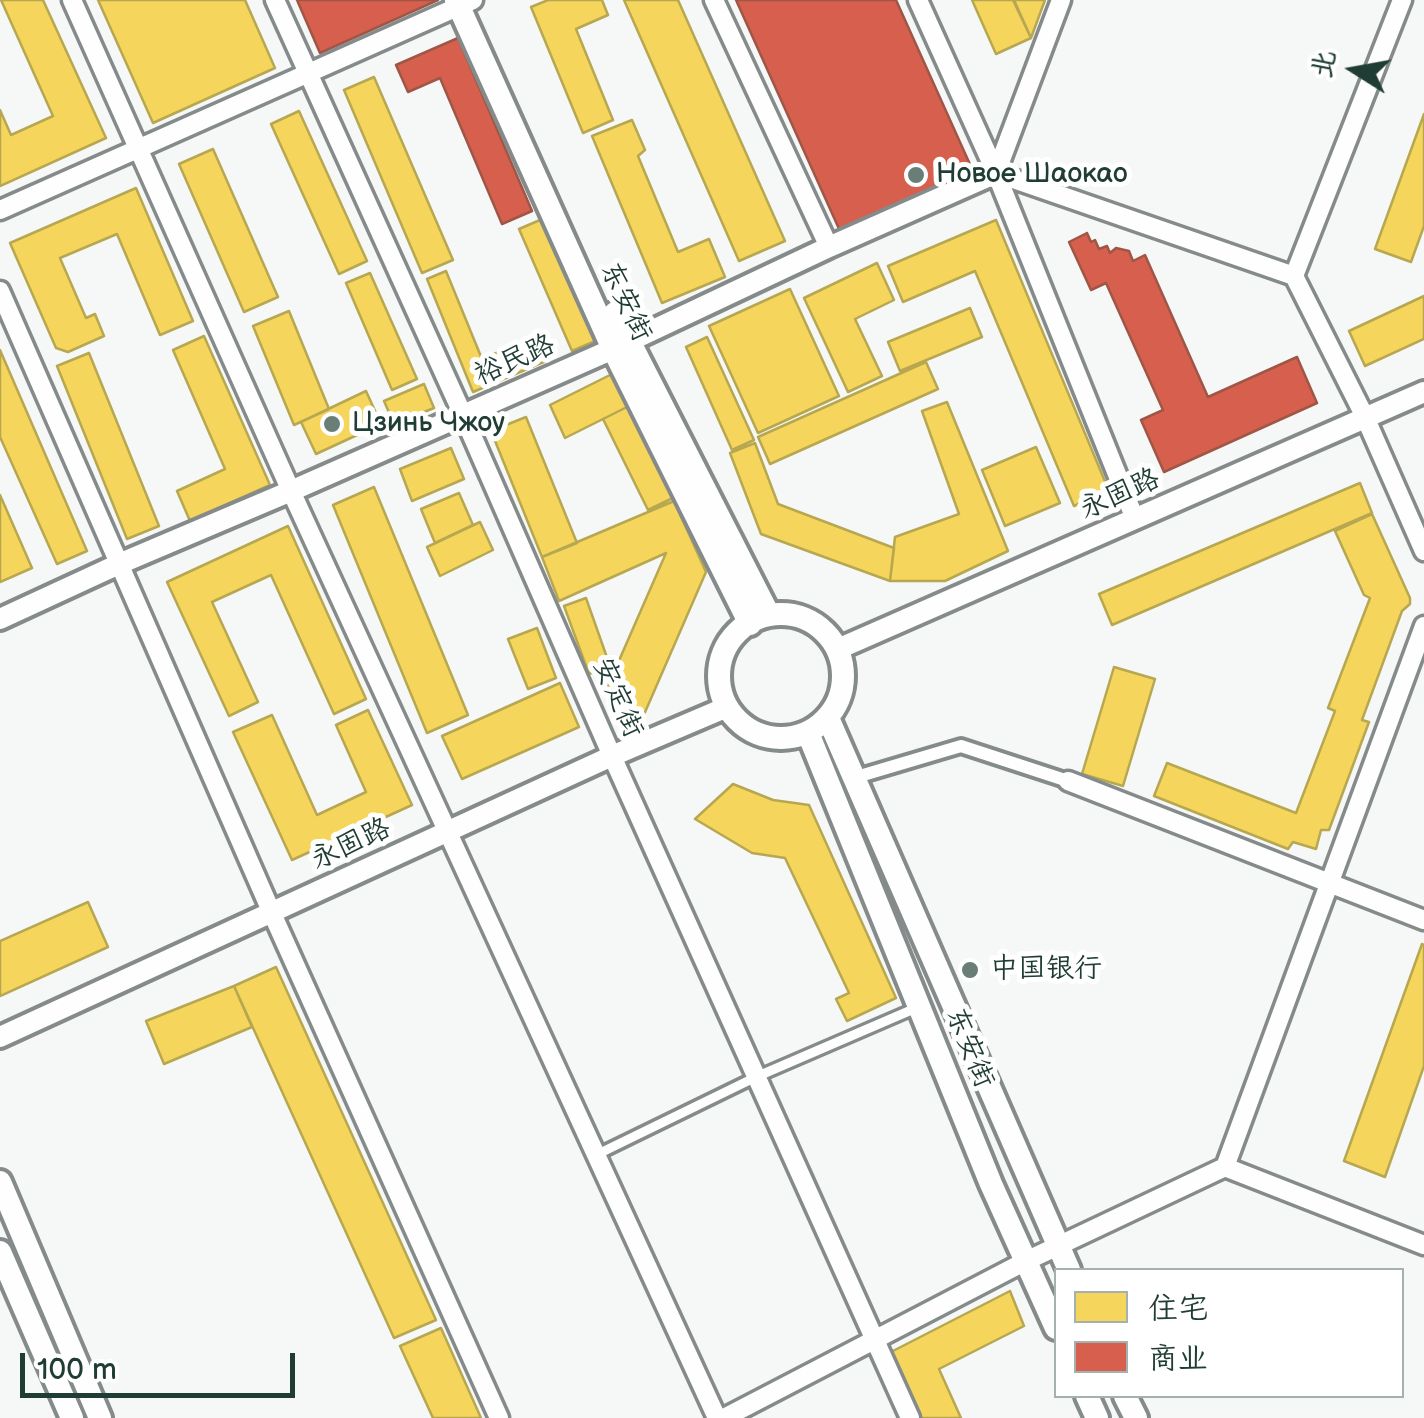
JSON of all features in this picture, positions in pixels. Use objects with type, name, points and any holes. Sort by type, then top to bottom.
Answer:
[{"type":"main road","name":"东安街","points":[[466,2],[620,345],[759,618]]},
{"type":"main road","points":[[802,616],[824,629],[838,649],[844,673],[840,698],[828,718],[808,733],[784,739],[760,735],[738,722],[727,708],[718,678],[722,654],[734,633],[759,618],[802,616]]},
{"type":"main road","name":"东安街","points":[[828,718],[1068,1268]]},
{"type":"main road","name":"东安街","points":[[808,733],[991,1184],[1054,1324]]},
{"type":"main road","points":[[0,1182],[100,1418]]},
{"type":"main road","points":[[0,1252],[72,1418]]},
{"type":"street","points":[[72,0],[292,491],[721,1418],[1058,1246],[1224,1167],[1424,626]]},
{"type":"street","name":"安定街","points":[[275,0],[910,1418]]},
{"type":"street","points":[[714,0],[829,247]]},
{"type":"street","points":[[918,0],[996,173],[1135,518]]},
{"type":"street","points":[[996,173],[1061,0]]},
{"type":"street","points":[[1294,276],[1402,0]]},
{"type":"street","points":[[0,210],[466,2]]},
{"type":"street","points":[[996,173],[1294,276],[1365,417],[1424,551]]},
{"type":"street","name":"裕民路","points":[[0,620],[996,173]]},
{"type":"street","points":[[0,292],[499,1418]]},
{"type":"street","name":"永固路","points":[[838,649],[1424,392]]},
{"type":"street","name":"永固路","points":[[0,1037],[612,756],[727,708]]},
{"type":"street","points":[[853,778],[961,746],[1068,781],[1424,920]]},
{"type":"street","points":[[1224,1167],[1424,1245]]},
{"type":"lane","points":[[596,1155],[756,1077],[919,1007]]},
{"type":"building: 住宅","points":[[1,0],[43,0],[106,138],[0,186],[0,110],[11,135],[53,116]]},
{"type":"building: 住宅","points":[[98,0],[245,0],[275,68],[153,123]]},
{"type":"building: 住宅","points":[[548,0],[602,0],[608,15],[576,29],[613,120],[583,133],[531,7]]},
{"type":"building: 住宅","points":[[624,0],[678,0],[785,241],[739,261]]},
{"type":"building: 住宅","points":[[972,0],[1013,0],[1031,38],[996,54]]},
{"type":"building: 住宅","points":[[1014,0],[1045,0],[1031,38]]},
{"type":"building: 住宅","points":[[374,77],[453,260],[422,273],[344,90]]},
{"type":"building: 住宅","points":[[299,111],[367,261],[339,274],[271,124]]},
{"type":"building: 住宅","points":[[1424,114],[1424,226],[1411,262],[1375,249]]},
{"type":"building: 住宅","points":[[632,120],[645,150],[638,156],[678,252],[709,239],[725,277],[662,303],[592,136]]},
{"type":"building: 住宅","points":[[213,149],[278,297],[244,312],[179,164]]},
{"type":"building: 住宅","points":[[136,188],[193,321],[160,335],[117,234],[60,258],[86,318],[95,314],[104,336],[68,352],[56,348],[10,243]]},
{"type":"building: 住宅","points":[[547,217],[600,339],[572,351],[519,229]]},
{"type":"building: 住宅","points":[[996,220],[1109,491],[1074,506],[975,271],[903,302],[888,266]]},
{"type":"building: 住宅","points":[[877,263],[894,300],[855,319],[882,376],[848,392],[804,298]]},
{"type":"building: 住宅","points":[[446,271],[482,359],[535,337],[546,361],[473,392],[427,279]]},
{"type":"building: 住宅","points":[[370,273],[417,379],[392,390],[346,283]]},
{"type":"building: 住宅","points":[[790,289],[839,396],[758,433],[709,326]]},
{"type":"building: 住宅","points":[[1424,296],[1424,339],[1365,366],[1349,331]]},
{"type":"building: 住宅","points":[[970,308],[982,337],[900,371],[888,342]]},
{"type":"building: 住宅","points":[[289,311],[329,409],[294,425],[253,326]]},
{"type":"building: 住宅","points":[[204,336],[270,485],[190,521],[177,491],[225,469],[173,350]]},
{"type":"building: 住宅","points":[[707,337],[754,440],[732,450],[686,347]]},
{"type":"building: 住宅","points":[[0,350],[87,551],[57,564],[0,437]]},
{"type":"building: 住宅","points":[[89,353],[159,526],[127,539],[57,366]]},
{"type":"building: 住宅","points":[[926,362],[938,389],[770,464],[758,437]]},
{"type":"building: 住宅","points":[[614,373],[629,406],[565,438],[550,405]]},
{"type":"building: 住宅","points":[[424,384],[434,408],[394,424],[384,401]]},
{"type":"building: 住宅","points":[[366,391],[381,424],[316,454],[301,422]]},
{"type":"building: 住宅","points":[[947,402],[1008,551],[945,581],[890,581],[895,537],[959,514],[922,411]]},
{"type":"building: 住宅","points":[[629,406],[675,497],[648,510],[603,419]]},
{"type":"building: 住宅","points":[[526,417],[577,543],[542,557],[491,431]]},
{"type":"building: 住宅","points":[[755,443],[778,504],[894,548],[890,581],[761,534],[730,453]]},
{"type":"building: 住宅","points":[[1036,447],[1060,503],[1005,526],[982,470]]},
{"type":"building: 住宅","points":[[451,448],[464,479],[412,501],[400,469]]},
{"type":"building: 住宅","points":[[1360,483],[1372,513],[1112,625],[1099,594]]},
{"type":"building: 住宅","points":[[374,487],[468,715],[427,733],[333,505]]},
{"type":"building: 住宅","points":[[459,493],[473,525],[435,543],[421,509]]},
{"type":"building: 住宅","points":[[0,495],[32,568],[0,582]]},
{"type":"building: 住宅","points":[[674,501],[706,572],[639,726],[619,718],[607,688],[666,553],[559,601],[542,557]]},
{"type":"building: 住宅","points":[[1372,514],[1410,604],[1402,611],[1362,720],[1369,722],[1329,830],[1321,830],[1316,849],[1293,842],[1288,849],[1154,796],[1167,763],[1296,813],[1335,711],[1328,708],[1370,598],[1364,595],[1335,531]]},
{"type":"building: 住宅","points":[[480,522],[493,550],[440,576],[427,547]]},
{"type":"building: 住宅","points":[[288,526],[366,699],[334,714],[271,575],[212,602],[258,702],[229,716],[167,582]]},
{"type":"building: 住宅","points":[[586,598],[610,666],[589,674],[564,606]]},
{"type":"building: 住宅","points":[[537,628],[556,678],[528,689],[508,639]]},
{"type":"building: 住宅","points":[[1114,667],[1155,679],[1123,786],[1082,774]]},
{"type":"building: 住宅","points":[[560,683],[579,727],[462,779],[442,736]]},
{"type":"building: 住宅","points":[[368,710],[412,805],[292,860],[233,732],[272,715],[317,815],[366,792],[336,725]]},
{"type":"building: 住宅","points":[[733,784],[773,800],[809,805],[896,998],[847,1021],[836,999],[849,993],[785,858],[752,853],[695,819]]},
{"type":"building: 住宅","points":[[88,902],[108,947],[0,996],[0,941]]},
{"type":"building: 住宅","points":[[1422,944],[1424,1066],[1385,1177],[1344,1161]]},
{"type":"building: 住宅","points":[[276,967],[436,1320],[394,1338],[234,986]]},
{"type":"building: 住宅","points":[[234,986],[252,1027],[164,1064],[146,1021]]},
{"type":"building: 住宅","points":[[1010,1291],[1024,1326],[939,1369],[961,1418],[919,1418],[889,1353]]},
{"type":"building: 住宅","points":[[441,1328],[481,1418],[433,1418],[400,1346]]},
{"type":"building: 商业","points":[[297,0],[438,0],[320,53]]},
{"type":"building: 商业","points":[[736,0],[896,0],[973,171],[840,231]]},
{"type":"building: 商业","points":[[458,38],[532,211],[502,224],[440,78],[408,92],[396,65]]},
{"type":"building: 商业","points":[[1087,233],[1099,249],[1107,246],[1110,253],[1116,248],[1129,251],[1133,261],[1145,255],[1208,397],[1297,357],[1317,403],[1164,472],[1141,420],[1163,410],[1106,283],[1091,290],[1069,242]]},
{"type":"place","name":"Новое Шаокао","points":[[916,175]]},
{"type":"place","name":"Цзинь Чжоу","points":[[332,424]]},
{"type":"place","name":"中国银行","points":[[970,970]]}]
